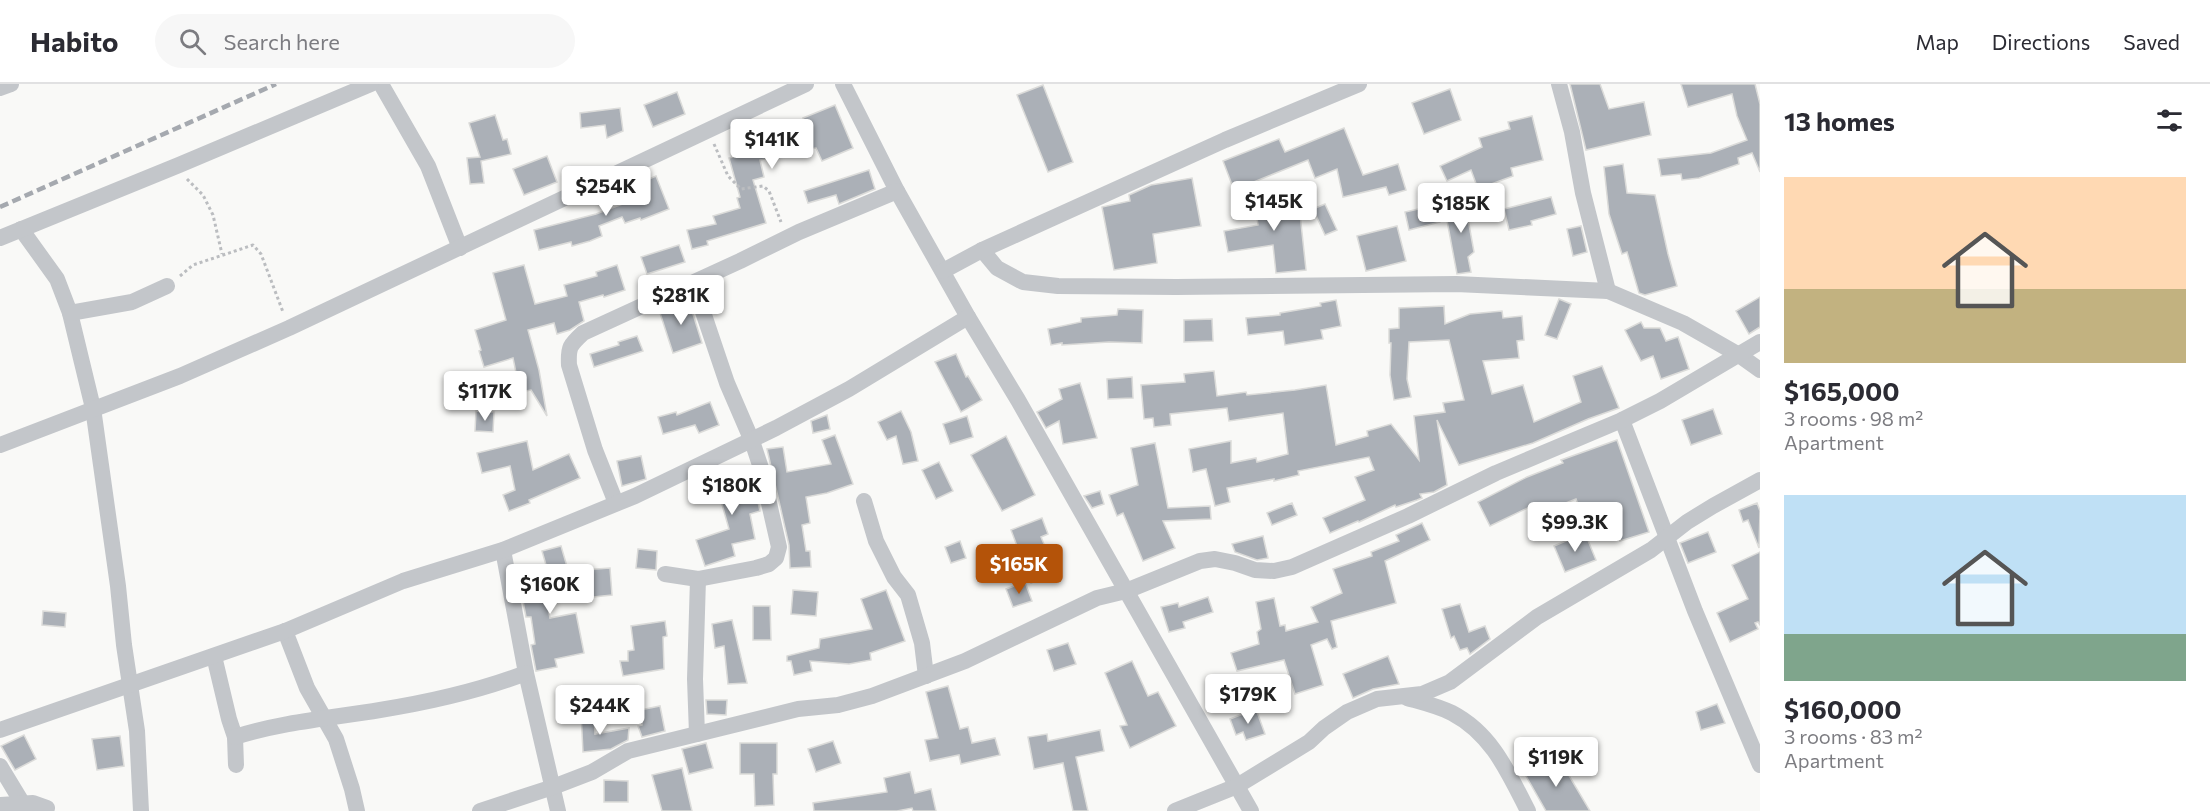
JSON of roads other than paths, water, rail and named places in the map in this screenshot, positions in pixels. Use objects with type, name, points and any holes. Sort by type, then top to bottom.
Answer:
[{"type":"street","points":[[0,88],[11,84]]},
{"type":"street","points":[[0,238],[371,84]]},
{"type":"street","points":[[381,84],[428,166],[460,249]]},
{"type":"street","points":[[0,445],[180,376],[289,328],[460,249],[607,177],[709,132],[806,84]]},
{"type":"street","points":[[843,84],[897,191],[1251,811]]},
{"type":"street","points":[[943,271],[982,250],[1225,140],[1359,84]]},
{"type":"street","points":[[1559,84],[1572,132],[1582,192],[1608,291]]},
{"type":"street","points":[[616,503],[595,450],[569,365],[568,352],[571,344],[583,333],[788,237],[897,191]]},
{"type":"street","points":[[21,228],[57,279],[70,313],[93,408],[138,731],[141,811]]},
{"type":"street","points":[[982,250],[997,268],[1023,282],[1058,286],[1456,284],[1608,291],[1683,323],[1739,355],[1760,370]]},
{"type":"street","points":[[665,574],[698,579],[756,568],[769,564],[776,558],[779,547],[761,468],[727,383],[695,282]]},
{"type":"street","points":[[70,313],[132,302],[167,286]]},
{"type":"street","points":[[0,730],[285,631],[403,581],[503,550],[616,503],[752,441],[849,389],[968,316]]},
{"type":"street","points":[[480,811],[592,772],[628,751],[798,709],[838,705],[872,696],[927,676],[1027,633],[1088,602],[1126,591],[1200,561],[1215,560],[1235,563],[1255,570],[1274,571],[1292,567],[1408,516],[1506,468],[1622,420],[1760,342]]},
{"type":"street","points":[[1622,420],[1695,611],[1760,765]]},
{"type":"street","points":[[1175,811],[1237,786],[1309,742],[1347,712],[1377,699],[1422,694],[1450,682],[1537,617],[1651,550],[1687,522],[1760,480]]},
{"type":"street","points":[[864,501],[876,541],[894,578],[909,595],[922,643],[927,676]]},
{"type":"street","points":[[503,550],[526,673],[558,811]]},
{"type":"street","points":[[697,734],[695,679],[698,579]]},
{"type":"street","points":[[285,631],[307,688],[336,739],[357,811]]},
{"type":"street","points":[[214,657],[235,738],[236,765]]},
{"type":"street","points":[[235,738],[261,729],[383,710],[485,688],[526,673]]},
{"type":"street","points":[[1403,696],[1450,712],[1473,726],[1491,744],[1501,759],[1528,811]]},
{"type":"street","points":[[0,766],[23,804]]},
{"type":"street","points":[[0,805],[33,803],[47,808]]},
{"type":"railway","points":[[0,207],[276,84]]}]
